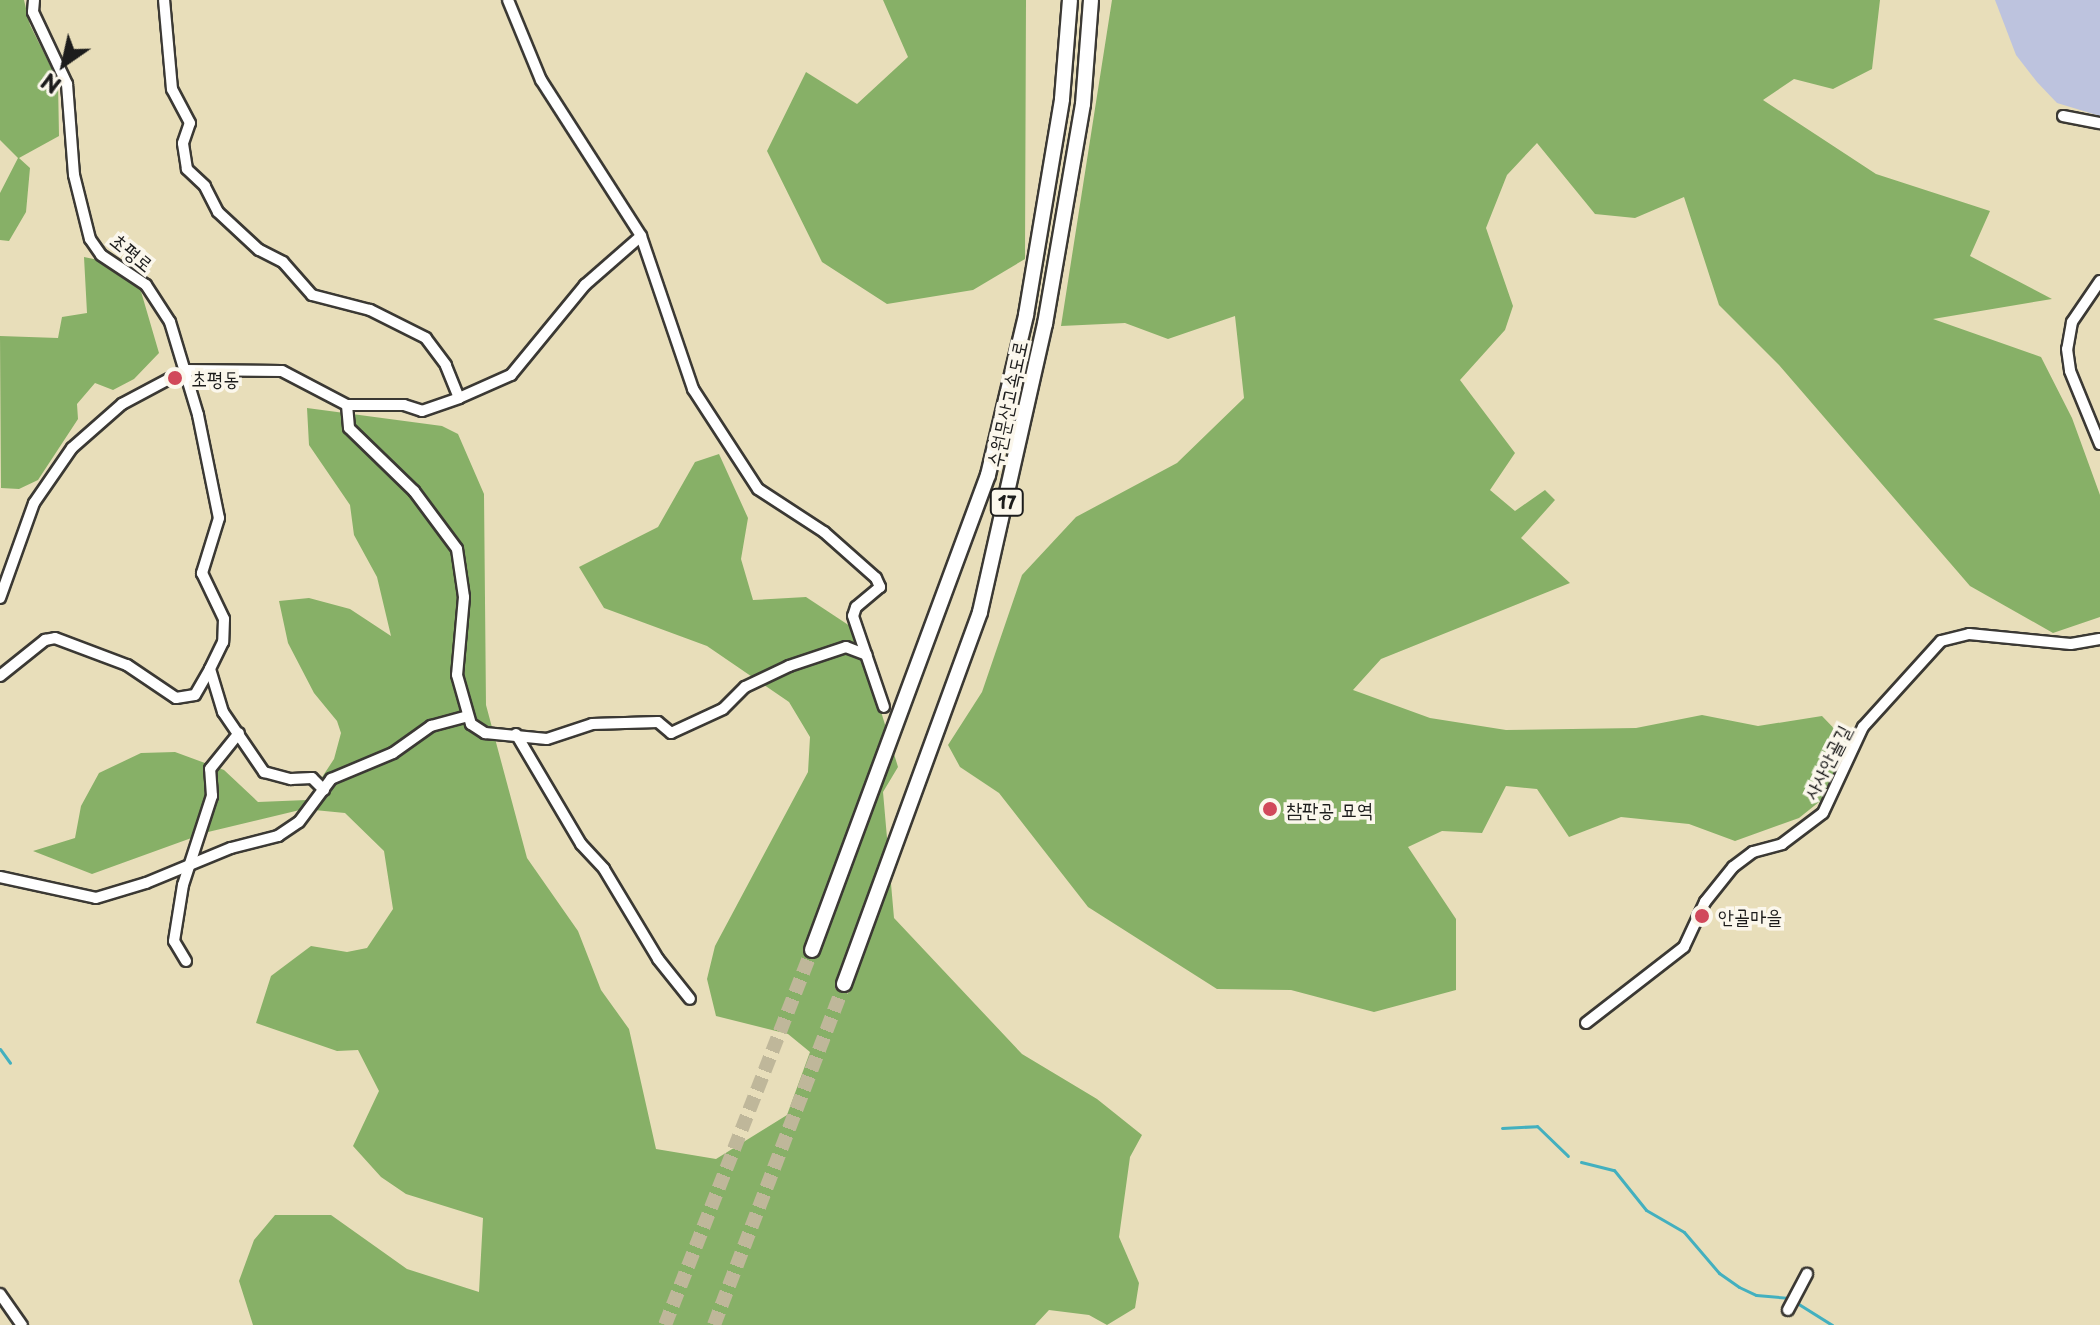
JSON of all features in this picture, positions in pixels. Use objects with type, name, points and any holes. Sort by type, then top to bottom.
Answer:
[{"type":"highway","name":"수원문산고속도로","points":[[812,950],[988,475],[1026,315],[1062,99],[1070,0]]},
{"type":"highway","name":"수원문산고속도로","points":[[844,984],[980,612],[1045,324],[1083,104],[1091,0]]},
{"type":"street","name":"초평로","points":[[34,0],[33,12],[67,84],[74,175],[90,239],[101,255],[146,285],[170,322],[186,370],[219,518],[202,573],[224,619],[223,642],[210,669]]},
{"type":"street","points":[[164,0],[172,89],[190,123],[183,143],[187,169],[205,186],[218,212],[259,250],[283,262],[312,295],[370,310],[426,338],[446,365],[459,398]]},
{"type":"street","points":[[508,0],[541,80],[641,236],[693,389],[758,489],[824,532],[876,578],[880,587],[856,607],[853,616],[884,707]]},
{"type":"street","points":[[2063,116],[2100,123]]},
{"type":"street","points":[[0,598],[34,503],[72,448],[122,404],[186,370],[282,371],[347,405],[404,405],[422,411],[459,398],[520,367],[585,285],[641,236]]},
{"type":"street","points":[[2100,281],[2072,322],[2067,349],[2070,371],[2100,444]]},
{"type":"street","points":[[347,405],[349,428],[423,502],[457,549],[464,597],[457,675],[468,716],[485,733],[547,739],[592,724],[658,722],[671,733],[723,709],[745,687],[789,666],[846,647],[867,655]]},
{"type":"street","name":"사사안골길","points":[[1586,1023],[1684,947],[1705,902],[1733,867],[1753,852],[1782,844],[1823,813],[1863,727],[1941,641],[1969,634],[2071,644],[2100,639]]},
{"type":"street","points":[[0,676],[45,640],[55,638],[127,665],[176,698],[195,695],[210,669]]},
{"type":"street","points":[[210,669],[223,712],[264,772],[291,779],[312,778],[324,790]]},
{"type":"street","points":[[0,877],[96,898],[278,836],[299,822],[331,779],[393,753],[431,726],[468,716]]},
{"type":"street","points":[[186,961],[174,941],[191,865],[212,796],[210,769],[239,733]]},
{"type":"street","points":[[516,734],[581,844],[604,869],[658,959],[690,999]]},
{"type":"street","points":[[1788,1310],[1807,1274]]},
{"type":"street","points":[[0,1294],[22,1325]]},
{"type":"shaded area","points":[[1995,0],[2100,0],[2100,116],[2057,103],[2037,82],[2016,55]]},
{"type":"green space","points":[[0,0],[24,0],[30,25],[58,81],[59,136],[19,158],[30,168],[26,212],[9,241],[0,240],[0,193],[18,158],[0,140]]},
{"type":"green space","points":[[883,0],[1026,0],[1025,259],[973,290],[887,304],[822,262],[767,151],[806,72],[857,104],[908,57]]},
{"type":"green space","points":[[1112,0],[1880,0],[1872,69],[1833,89],[1794,79],[1763,100],[1876,174],[1990,211],[1970,256],[2052,299],[1933,319],[2041,357],[2072,418],[2100,495],[2100,617],[2053,633],[1970,586],[1779,365],[1719,305],[1684,197],[1635,218],[1595,214],[1537,143],[1507,175],[1486,228],[1513,306],[1505,330],[1460,380],[1515,453],[1490,490],[1515,511],[1545,490],[1555,500],[1521,538],[1570,583],[1381,659],[1353,690],[1430,718],[1506,730],[1636,728],[1702,715],[1758,726],[1822,716],[1847,742],[1834,790],[1799,818],[1735,841],[1689,824],[1621,817],[1569,837],[1537,789],[1506,786],[1482,833],[1442,831],[1408,847],[1456,919],[1456,990],[1374,1012],[1291,990],[1217,989],[1088,907],[999,793],[960,767],[948,745],[982,692],[1022,575],[1076,517],[1177,463],[1244,398],[1235,316],[1168,339],[1125,323],[1061,326]]},
{"type":"green space","points":[[84,257],[103,261],[140,288],[159,353],[134,379],[113,390],[95,383],[77,404],[78,419],[38,480],[19,489],[1,488],[0,336],[58,338],[62,317],[87,313]]},
{"type":"green space","points":[[307,408],[442,426],[458,434],[484,494],[486,705],[527,858],[578,931],[601,990],[629,1029],[656,1149],[716,1159],[787,1115],[810,1052],[788,1034],[716,1016],[707,979],[715,946],[808,772],[810,737],[789,702],[707,646],[604,608],[579,567],[658,527],[695,462],[719,454],[748,518],[741,559],[753,600],[806,597],[856,630],[898,767],[883,792],[894,918],[1022,1054],[1097,1099],[1142,1135],[1130,1157],[1119,1237],[1139,1283],[1135,1308],[1107,1325],[1089,1315],[1049,1310],[1035,1325],[253,1325],[239,1281],[254,1240],[275,1215],[331,1215],[407,1269],[479,1292],[483,1218],[406,1194],[381,1177],[353,1146],[379,1091],[358,1050],[337,1051],[256,1023],[271,976],[311,946],[347,952],[367,948],[393,909],[384,851],[345,813],[304,809],[208,832],[92,874],[33,851],[75,838],[81,806],[99,773],[141,753],[175,752],[224,770],[258,802],[307,800],[334,759],[341,733],[337,721],[314,693],[288,643],[279,601],[309,598],[350,609],[391,636],[377,577],[354,535],[350,505],[309,445]]},
{"type":"waterway","points":[[0,1049],[10,1063]]},
{"type":"waterway","points":[[1502,1128],[1537,1126],[1568,1156]]},
{"type":"waterway","points":[[1581,1162],[1614,1170],[1646,1210],[1684,1232],[1719,1273],[1739,1287],[1756,1295],[1789,1298],[1832,1325]]},
{"type":"tunnel","points":[[665,1325],[812,950]]},
{"type":"tunnel","points":[[714,1325],[844,984]]},
{"type":"place","name":"초평동","points":[[175,378]]},
{"type":"place","name":"참판공 묘역","points":[[1270,809]]},
{"type":"place","name":"안골마을","points":[[1702,916]]}]
